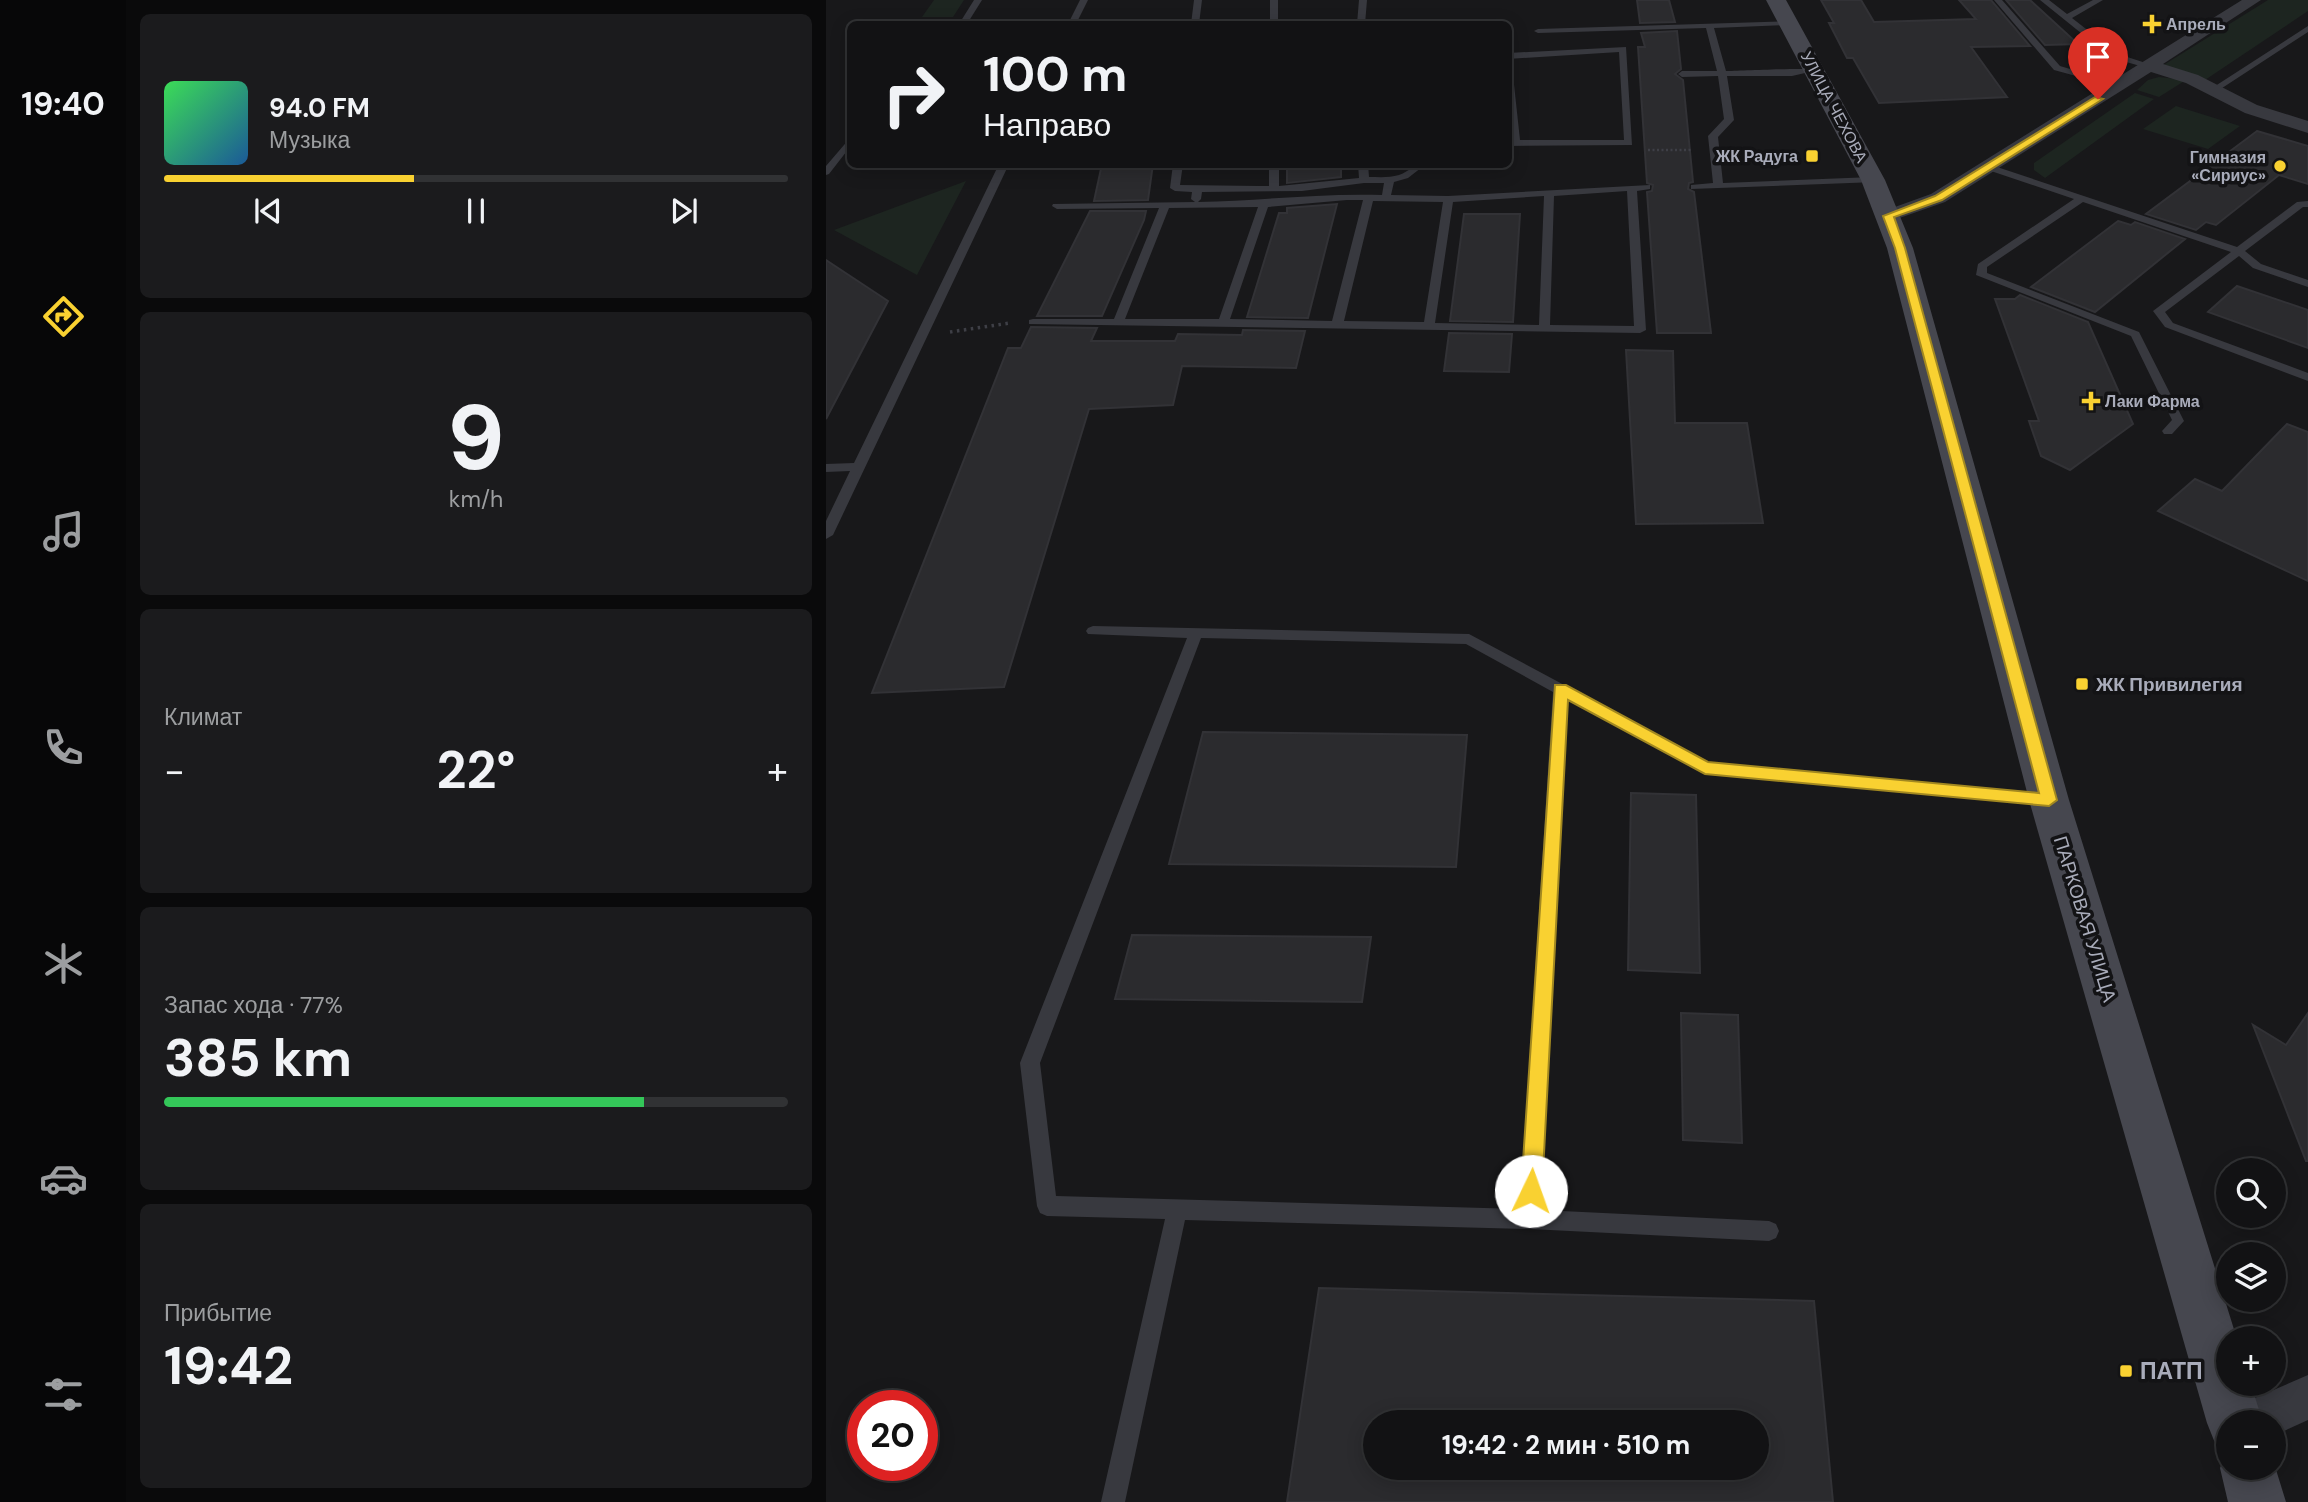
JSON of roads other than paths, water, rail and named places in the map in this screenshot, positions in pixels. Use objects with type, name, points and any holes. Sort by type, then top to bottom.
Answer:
[{"type":"main road","name":"УЛИЦА ЧЕХОВА","points":[[1776,0],[1873,180],[1888,216]]},
{"type":"main road","name":"ПАРКОВАЯ УЛИЦА","points":[[1888,216],[1900,248],[2049,800],[2231,1410]]},
{"type":"main road","points":[[2251,1480],[2257,1502]]},
{"type":"street","points":[[1888,216],[1938,198],[2253,0]]},
{"type":"street","points":[[2151,66],[2192,79],[2251,109],[2308,127]]},
{"type":"street","points":[[2279,1410],[2308,1397]]},
{"type":"lane","points":[[965,21],[978,0]]},
{"type":"lane","points":[[1074,21],[1084,0]]},
{"type":"lane","points":[[1195,21],[1198,0]]},
{"type":"lane","points":[[1274,0],[1274,21]]},
{"type":"lane","points":[[1361,21],[1363,0]]},
{"type":"lane","points":[[1998,0],[2057,68],[2120,85]]},
{"type":"lane","points":[[2044,0],[2115,56],[2151,66]]},
{"type":"lane","points":[[2066,18],[2099,0]]},
{"type":"lane","points":[[1538,30],[1789,23]]},
{"type":"lane","points":[[1709,24],[1722,74],[1729,120],[1713,136],[1718,185]]},
{"type":"lane","points":[[2214,89],[2308,27]]},
{"type":"lane","points":[[1512,56],[1623,50],[1629,142],[1512,143]]},
{"type":"lane","points":[[1682,74],[1792,73],[1814,70]]},
{"type":"lane","points":[[1626,75],[1640,75]]},
{"type":"lane","points":[[826,172],[847,145]]},
{"type":"lane","points":[[1989,167],[2239,251],[2257,266],[2308,284]]},
{"type":"lane","points":[[826,535],[1002,168]]},
{"type":"lane","points":[[1178,168],[1175,188],[1197,189],[1274,189],[1389,180],[1405,176],[1416,168]]},
{"type":"lane","points":[[1274,168],[1274,189]]},
{"type":"lane","points":[[1363,168],[1364,180]]},
{"type":"lane","points":[[1386,198],[1389,180]]},
{"type":"lane","points":[[1694,187],[1873,180]]},
{"type":"lane","points":[[1057,206],[1264,204],[1369,198],[1448,199],[1647,187]]},
{"type":"lane","points":[[1033,322],[1223,322],[1640,330],[1632,188]]},
{"type":"lane","points":[[1195,205],[1197,189]]},
{"type":"lane","points":[[1544,329],[1549,193]]},
{"type":"lane","points":[[1337,324],[1369,198]]},
{"type":"lane","points":[[1429,327],[1448,199]]},
{"type":"lane","points":[[2081,199],[1982,267],[1981,275],[2135,334],[2178,421],[2168,431]]},
{"type":"lane","points":[[1223,322],[1264,204]]},
{"type":"lane","points":[[2308,204],[2301,204],[2160,312],[2169,325],[2308,377]]},
{"type":"lane","points":[[1118,322],[1165,205]]},
{"type":"lane","points":[[826,468],[859,467]]},
{"type":"lane","points":[[1093,631],[1469,639],[1705,768],[2049,800]]},
{"type":"lane","points":[[1196,633],[1030,1063],[1047,1206],[1530,1219],[1769,1231]]},
{"type":"lane","points":[[1530,1219],[1561,689]]},
{"type":"lane","points":[[1112,1502],[1177,1210]]},
{"type":"place","name":"Апрель","points":[[2152,24]]},
{"type":"place","name":"ЖК Радуга","points":[[1812,156]]},
{"type":"place","name":"Гимназия «Сириус»","points":[[2280,166]]},
{"type":"place","name":"Лаки Фарма","points":[[2091,401]]},
{"type":"place","name":"ЖК Привилегия","points":[[2082,684]]},
{"type":"place","name":"ПАТП","points":[[2126,1371]]}]
